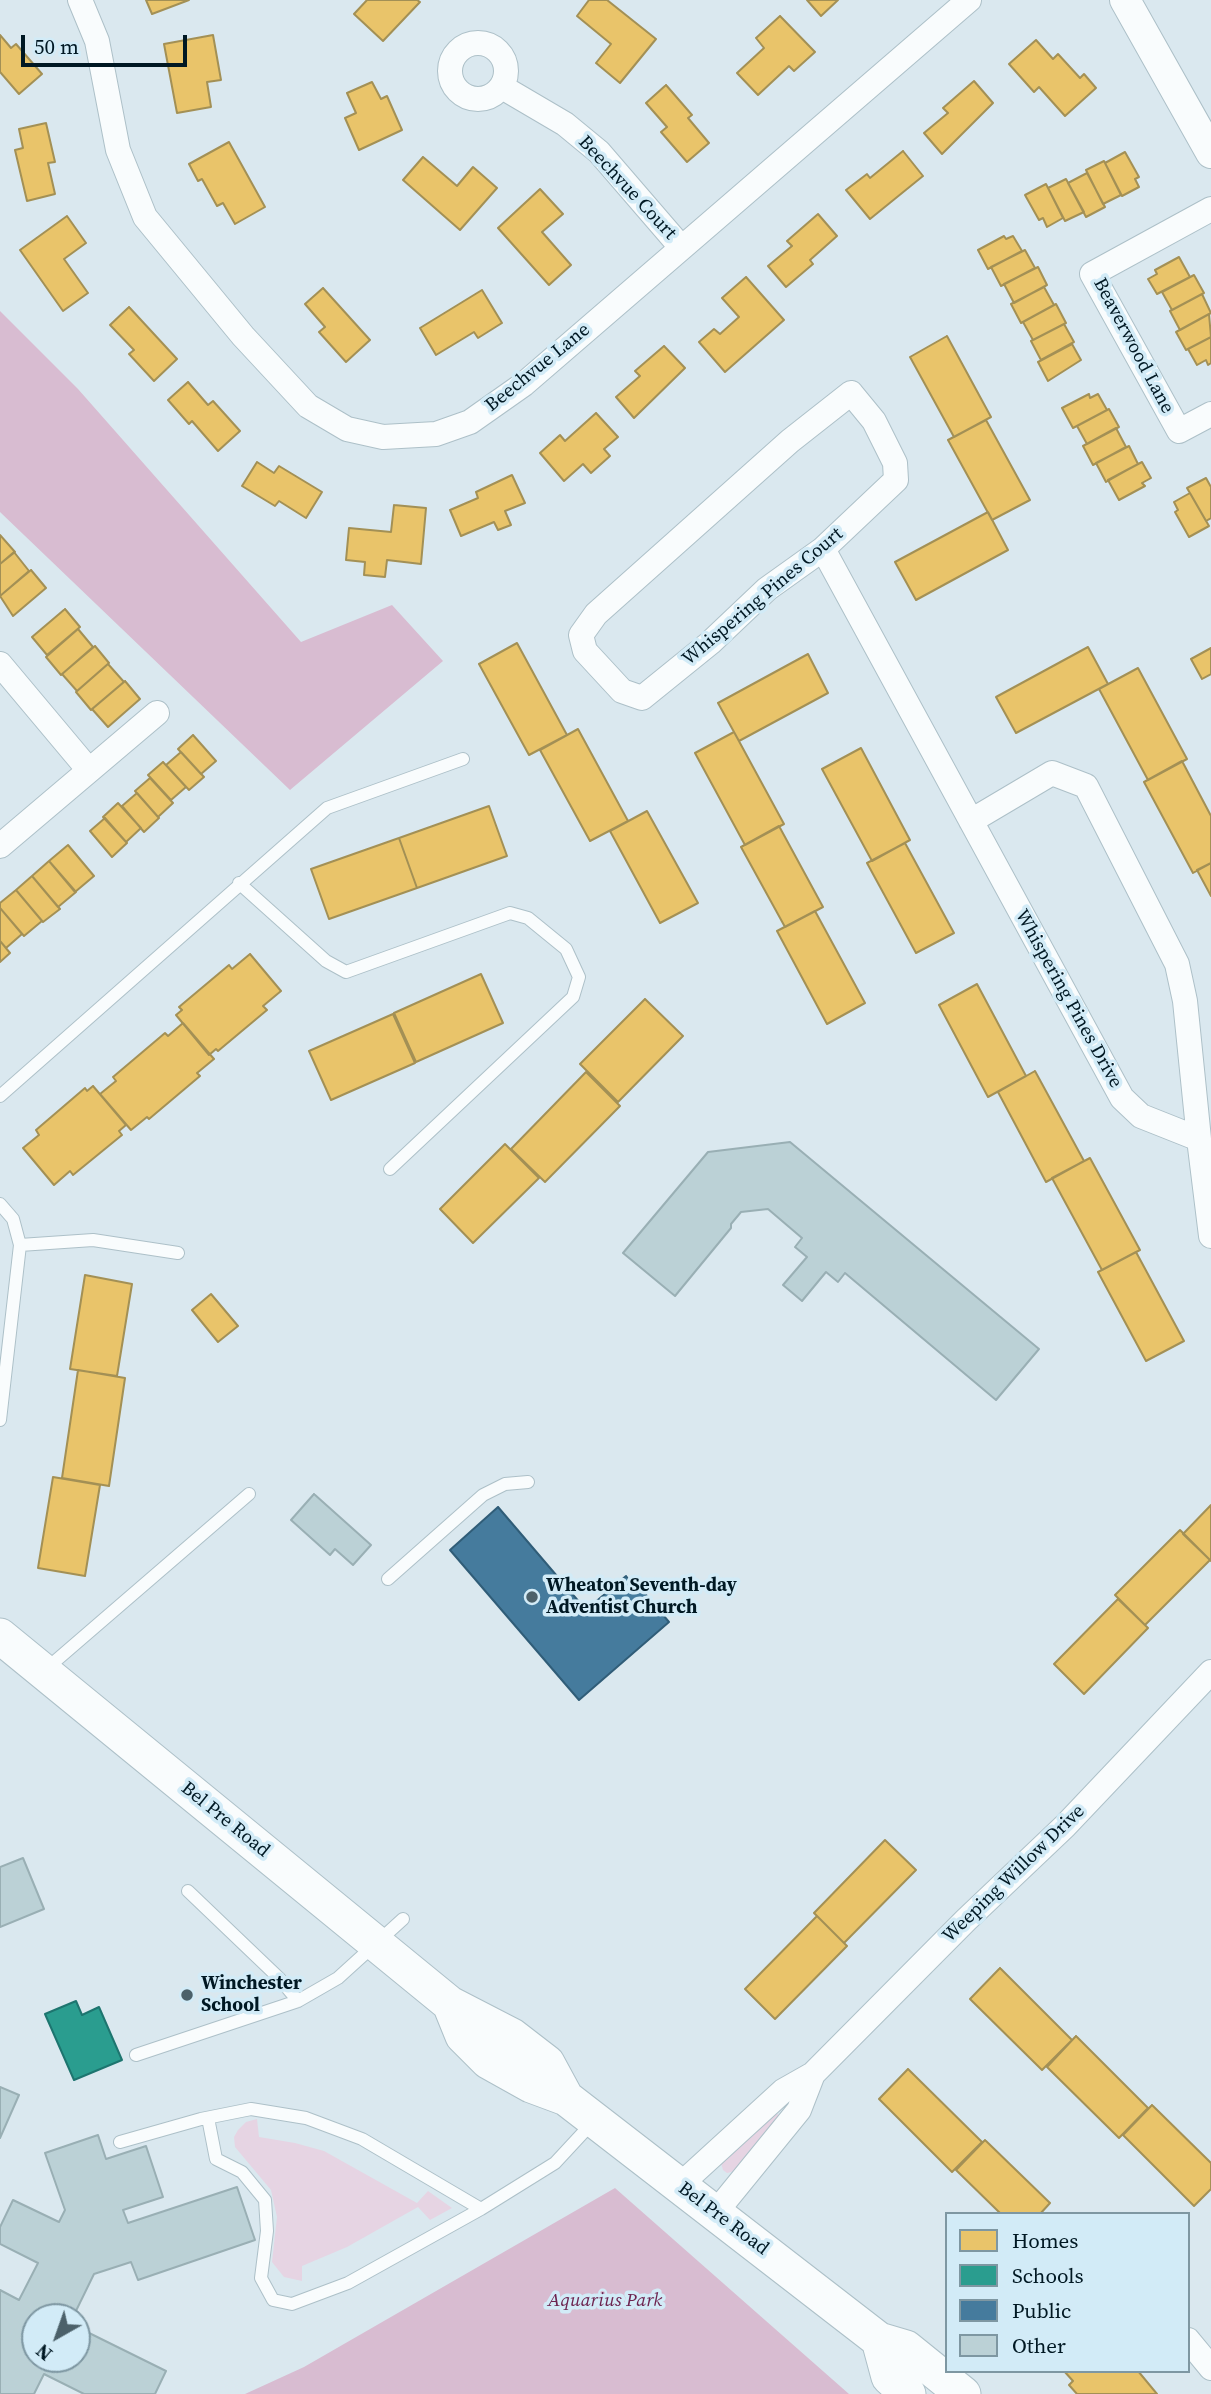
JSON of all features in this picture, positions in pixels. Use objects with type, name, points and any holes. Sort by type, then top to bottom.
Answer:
[{"type":"main road","name":"Bel Pre Road","points":[[0,1636],[450,2004],[463,2036],[488,2061],[531,2085],[566,2098],[596,2119],[879,2340],[906,2348],[963,2394]]},
{"type":"main road","points":[[879,2340],[889,2377],[908,2394]]},
{"type":"street","name":"Beechvue Lane","points":[[80,0],[97,41],[118,150],[145,217],[243,336],[308,406],[346,429],[383,437],[436,434],[470,422],[524,384],[680,246],[969,0]]},
{"type":"street","points":[[1125,0],[1211,153]]},
{"type":"street","name":"Beechvue Court","points":[[502,87],[565,124],[599,152],[680,246]]},
{"type":"street","name":"Beaverwood Lane","points":[[1211,209],[1092,274],[1179,431],[1211,414]]},
{"type":"street","name":"Whispering Pines Court","points":[[851,393],[874,421],[895,463],[896,480],[822,549],[767,589],[710,643],[642,698],[622,691],[585,651],[580,635],[596,614],[780,450],[851,393]]},
{"type":"street","name":"Whispering Pines Drive","points":[[822,549],[1122,1098],[1141,1116],[1199,1139]]},
{"type":"street","points":[[0,664],[88,769]]},
{"type":"street","points":[[0,846],[157,713]]},
{"type":"street","points":[[971,821],[1052,774],[1086,786],[1177,964],[1185,1000],[1211,1236]]},
{"type":"street","name":"Weeping Willow Drive","points":[[679,2186],[783,2091],[813,2074],[966,1920],[1065,1826],[1211,1672]]},
{"type":"street","name":"Weeping Willow Drive","points":[[716,2212],[799,2110],[813,2074]]},
{"type":"street","points":[[1190,2342],[1211,2368]]},
{"type":"lane","points":[[0,1096],[327,808],[463,759]]},
{"type":"lane","points":[[239,883],[326,961],[346,972],[510,913],[528,918],[566,948],[579,977],[573,997],[390,1169]]},
{"type":"lane","points":[[0,1204],[13,1219],[20,1244],[0,1419]]},
{"type":"lane","points":[[20,1244],[93,1240],[178,1253]]},
{"type":"lane","points":[[388,1579],[483,1495],[505,1484],[528,1482]]},
{"type":"lane","points":[[42,1673],[249,1494]]},
{"type":"lane","points":[[188,1891],[279,1978],[298,2001]]},
{"type":"lane","points":[[136,2055],[298,2001],[338,1978],[403,1919]]},
{"type":"lane","points":[[120,2142],[251,2109],[306,2118],[362,2139],[481,2209]]},
{"type":"lane","points":[[208,2118],[216,2159],[242,2172],[265,2200],[267,2231],[261,2278],[273,2300],[292,2304],[348,2283],[481,2209],[555,2163],[596,2119]]},
{"type":"shaded area","points":[[776,2113],[781,2117],[735,2171],[727,2173],[723,2170],[721,2163]]},
{"type":"shaded area","points":[[257,2119],[259,2137],[324,2151],[417,2203],[428,2191],[452,2208],[430,2220],[418,2207],[347,2247],[302,2266],[302,2281],[284,2277],[272,2262],[277,2217],[271,2190],[235,2147],[234,2137],[238,2130],[246,2122]]},
{"type":"green space","points":[[0,311],[78,389],[301,642],[392,605],[443,661],[290,790],[0,512]]},
{"type":"green space","name":"Aquarius Park","points":[[615,2188],[849,2394],[245,2394],[304,2367]]},
{"type":"building: Homes","points":[[146,0],[189,0],[152,14]]},
{"type":"building: Homes","points":[[367,0],[420,2],[383,41],[354,14]]},
{"type":"building: Homes","points":[[589,0],[607,0],[656,39],[620,83],[596,63],[611,44],[577,16]]},
{"type":"building: Homes","points":[[807,0],[838,0],[821,16]]},
{"type":"building: Homes","points":[[780,16],[815,52],[794,71],[789,66],[758,95],[737,73],[764,48],[756,38]]},
{"type":"building: Homes","points":[[0,35],[11,48],[16,44],[42,74],[19,94],[0,72]]},
{"type":"building: Homes","points":[[213,35],[221,80],[207,82],[211,107],[177,113],[164,44]]},
{"type":"building: Homes","points":[[1036,40],[1053,59],[1058,54],[1080,78],[1084,74],[1096,88],[1065,116],[1039,87],[1034,92],[1009,64]]},
{"type":"building: Homes","points":[[974,81],[993,103],[942,154],[924,133],[948,113],[943,108]]},
{"type":"building: Homes","points":[[372,82],[381,99],[387,96],[402,130],[359,150],[345,118],[356,113],[347,93]]},
{"type":"building: Homes","points":[[666,85],[692,115],[688,118],[709,143],[687,162],[661,132],[667,127],[646,103]]},
{"type":"building: Homes","points":[[46,123],[55,162],[48,163],[55,194],[27,201],[15,150],[23,148],[19,129]]},
{"type":"building: Homes","points":[[229,142],[265,207],[235,224],[223,203],[217,206],[202,179],[198,181],[189,164]]},
{"type":"building: Homes","points":[[903,151],[923,176],[870,219],[846,190],[867,174],[870,178]]},
{"type":"building: Homes","points":[[1125,152],[1139,177],[1135,179],[1139,187],[1122,196],[1105,163]]},
{"type":"building: Homes","points":[[423,157],[457,186],[473,167],[497,188],[460,230],[403,180]]},
{"type":"building: Homes","points":[[1104,161],[1121,195],[1103,204],[1086,170]]},
{"type":"building: Homes","points":[[1087,173],[1105,207],[1086,217],[1068,183]]},
{"type":"building: Homes","points":[[1066,179],[1084,212],[1065,221],[1048,188]]},
{"type":"building: Homes","points":[[1046,184],[1063,218],[1047,227],[1043,218],[1039,220],[1025,195]]},
{"type":"building: Homes","points":[[540,189],[563,214],[542,232],[571,265],[549,285],[498,228]]},
{"type":"building: Homes","points":[[818,214],[837,236],[810,260],[813,264],[786,287],[768,266],[792,246],[787,241]]},
{"type":"building: Homes","points":[[67,216],[86,243],[64,259],[88,293],[63,311],[20,250]]},
{"type":"building: Homes","points":[[1004,236],[1006,239],[1013,236],[1022,251],[988,269],[978,250]]},
{"type":"building: Homes","points":[[1025,250],[1035,268],[1001,286],[991,267]]},
{"type":"building: Homes","points":[[1179,257],[1190,277],[1157,294],[1148,279],[1157,274],[1155,270]]},
{"type":"building: Homes","points":[[1038,267],[1047,285],[1014,303],[1004,284]]},
{"type":"building: Homes","points":[[1194,275],[1204,293],[1172,310],[1162,292]]},
{"type":"building: Homes","points":[[746,277],[784,320],[725,372],[699,342],[714,329],[720,334],[739,317],[722,298]]},
{"type":"building: Homes","points":[[1044,287],[1054,305],[1021,323],[1011,304]]},
{"type":"building: Homes","points":[[323,288],[370,340],[346,362],[319,332],[325,327],[305,304]]},
{"type":"building: Homes","points":[[482,290],[502,323],[478,338],[474,332],[436,355],[420,328]]},
{"type":"building: Homes","points":[[1202,294],[1211,313],[1180,330],[1170,311]]},
{"type":"building: Homes","points":[[1056,304],[1066,323],[1033,340],[1023,322]]},
{"type":"building: Homes","points":[[129,307],[177,359],[154,381],[129,354],[134,350],[110,325]]},
{"type":"building: Homes","points":[[1209,314],[1211,337],[1186,350],[1176,332]]},
{"type":"building: Homes","points":[[1064,324],[1074,342],[1041,360],[1031,341]]},
{"type":"building: Homes","points":[[947,336],[991,417],[954,437],[910,357]]},
{"type":"building: Homes","points":[[1211,337],[1211,363],[1208,365],[1206,360],[1197,365],[1188,349]]},
{"type":"building: Homes","points":[[1072,344],[1081,360],[1048,381],[1038,362]]},
{"type":"building: Homes","points":[[664,346],[685,368],[634,418],[616,397],[640,376],[635,371]]},
{"type":"building: Homes","points":[[188,382],[208,405],[213,401],[240,431],[218,451],[192,421],[189,424],[168,400]]},
{"type":"building: Homes","points":[[1089,394],[1090,398],[1098,394],[1107,410],[1073,428],[1062,408]]},
{"type":"building: Homes","points":[[1109,409],[1119,427],[1087,444],[1077,426]]},
{"type":"building: Homes","points":[[596,413],[618,437],[604,449],[610,456],[591,473],[583,464],[564,481],[540,453],[560,435],[565,441]]},
{"type":"building: Homes","points":[[986,420],[1030,500],[992,520],[948,440]]},
{"type":"building: Homes","points":[[1116,428],[1126,447],[1093,465],[1083,446]]},
{"type":"building: Homes","points":[[1129,446],[1138,464],[1106,482],[1096,463]]},
{"type":"building: Homes","points":[[257,462],[274,473],[279,466],[322,492],[306,518],[279,501],[275,506],[242,486]]},
{"type":"building: Homes","points":[[1142,462],[1151,478],[1142,483],[1145,486],[1119,500],[1108,480]]},
{"type":"building: Homes","points":[[512,475],[525,503],[505,511],[511,525],[498,530],[494,522],[461,536],[450,510],[478,498],[476,492]]},
{"type":"building: Homes","points":[[1206,478],[1211,487],[1211,518],[1206,521],[1187,488]]},
{"type":"building: Homes","points":[[1190,493],[1209,526],[1189,537],[1175,512],[1178,510],[1174,502]]},
{"type":"building: Homes","points":[[394,505],[426,508],[421,564],[387,560],[385,577],[364,575],[365,562],[346,560],[349,528],[391,532]]},
{"type":"building: Homes","points":[[988,512],[1008,550],[916,600],[895,562]]},
{"type":"building: Homes","points":[[0,535],[15,552],[0,564]]},
{"type":"building: Homes","points":[[14,552],[29,571],[0,596],[0,564]]},
{"type":"building: Homes","points":[[31,570],[46,588],[13,616],[0,596]]},
{"type":"building: Homes","points":[[65,609],[80,627],[47,655],[32,637]]},
{"type":"building: Homes","points":[[78,629],[93,647],[61,675],[46,657]]},
{"type":"building: Homes","points":[[517,643],[567,735],[529,755],[479,664]]},
{"type":"building: Homes","points":[[95,646],[109,663],[77,691],[62,674]]},
{"type":"building: Homes","points":[[1088,647],[1108,684],[1016,733],[996,697]]},
{"type":"building: Homes","points":[[1211,648],[1211,674],[1202,679],[1191,659]]},
{"type":"building: Homes","points":[[808,654],[828,693],[739,741],[718,703]]},
{"type":"building: Homes","points":[[108,664],[124,682],[91,710],[76,692]]},
{"type":"building: Homes","points":[[1138,668],[1187,759],[1148,780],[1099,689]]},
{"type":"building: Homes","points":[[125,681],[140,699],[108,727],[92,709]]},
{"type":"building: Homes","points":[[578,729],[628,821],[590,841],[540,750]]},
{"type":"building: Homes","points":[[734,732],[784,824],[745,845],[695,753]]},
{"type":"building: Homes","points":[[193,735],[216,761],[201,774],[178,749]]},
{"type":"building: Homes","points":[[861,748],[910,840],[872,861],[822,769]]},
{"type":"building: Homes","points":[[181,752],[204,777],[189,790],[166,765]]},
{"type":"building: Homes","points":[[1182,761],[1211,816],[1211,863],[1193,873],[1144,782]]},
{"type":"building: Homes","points":[[163,762],[186,787],[171,800],[148,775]]},
{"type":"building: Homes","points":[[150,778],[173,803],[158,817],[135,791]]},
{"type":"building: Homes","points":[[137,793],[159,818],[144,832],[122,806]]},
{"type":"building: Homes","points":[[118,803],[141,828],[126,842],[103,817]]},
{"type":"building: Homes","points":[[489,806],[507,856],[417,888],[399,838]]},
{"type":"building: Homes","points":[[647,811],[698,903],[660,923],[610,831]]},
{"type":"building: Homes","points":[[105,818],[127,843],[112,857],[90,831]]},
{"type":"building: Homes","points":[[779,826],[823,907],[785,927],[741,847]]},
{"type":"building: Homes","points":[[399,838],[417,888],[329,919],[311,869]]},
{"type":"building: Homes","points":[[905,843],[954,933],[916,953],[867,863]]},
{"type":"building: Homes","points":[[68,845],[94,876],[75,892],[49,861]]},
{"type":"building: Homes","points":[[49,861],[76,892],[58,907],[32,876]]},
{"type":"building: Homes","points":[[1211,863],[1211,896],[1197,870]]},
{"type":"building: Homes","points":[[32,876],[60,909],[43,922],[16,890]]},
{"type":"building: Homes","points":[[16,890],[42,921],[24,936],[0,908],[0,903]]},
{"type":"building: Homes","points":[[0,908],[22,934],[6,948],[0,941]]},
{"type":"building: Homes","points":[[815,911],[865,1003],[827,1024],[777,931]]},
{"type":"building: Homes","points":[[0,941],[10,953],[0,962]]},
{"type":"building: Homes","points":[[250,954],[281,991],[263,1006],[267,1010],[218,1051],[216,1049],[209,1055],[176,1015],[182,1010],[179,1007],[229,965],[232,969]]},
{"type":"building: Homes","points":[[481,974],[503,1023],[416,1062],[394,1013]]},
{"type":"building: Homes","points":[[977,984],[1026,1076],[988,1097],[939,1005]]},
{"type":"building: Homes","points":[[645,999],[683,1036],[618,1102],[580,1064]]},
{"type":"building: Homes","points":[[393,1014],[415,1063],[331,1100],[309,1051]]},
{"type":"building: Homes","points":[[183,1023],[214,1059],[197,1073],[200,1076],[149,1119],[147,1117],[131,1130],[100,1094],[116,1081],[113,1077],[165,1033],[168,1036]]},
{"type":"building: Homes","points":[[1035,1071],[1084,1161],[1046,1182],[998,1092]]},
{"type":"building: Homes","points":[[586,1072],[620,1106],[545,1182],[511,1149]]},
{"type":"building: Homes","points":[[93,1086],[126,1125],[119,1131],[122,1135],[73,1175],[70,1171],[54,1185],[23,1148],[39,1135],[36,1130],[85,1088],[87,1091]]},
{"type":"building: Homes","points":[[505,1144],[539,1178],[473,1243],[440,1209]]},
{"type":"building: Homes","points":[[1090,1158],[1140,1250],[1102,1270],[1052,1178]]},
{"type":"building: Homes","points":[[1136,1252],[1184,1341],[1146,1361],[1098,1272]]},
{"type":"building: Homes","points":[[85,1275],[132,1284],[117,1376],[70,1369]]},
{"type":"building: Homes","points":[[211,1294],[238,1326],[218,1342],[192,1310]]},
{"type":"building: Homes","points":[[78,1370],[125,1378],[109,1486],[62,1478]]},
{"type":"building: Homes","points":[[53,1477],[100,1485],[85,1576],[38,1568]]},
{"type":"building: Homes","points":[[1211,1505],[1211,1561],[1183,1534]]},
{"type":"building: Homes","points":[[1180,1530],[1210,1560],[1145,1625],[1115,1595]]},
{"type":"building: Homes","points":[[1118,1599],[1148,1628],[1084,1694],[1054,1664]]},
{"type":"building: Homes","points":[[885,1840],[916,1870],[844,1943],[814,1913]]},
{"type":"building: Homes","points":[[817,1916],[847,1946],[775,2019],[745,1989]]},
{"type":"building: Homes","points":[[1000,1968],[1072,2040],[1042,2070],[970,1999]]},
{"type":"building: Homes","points":[[1076,2036],[1148,2108],[1119,2138],[1047,2067]]},
{"type":"building: Homes","points":[[908,2069],[982,2142],[952,2172],[879,2099]]},
{"type":"building: Homes","points":[[1152,2105],[1211,2163],[1211,2189],[1194,2206],[1123,2135]]},
{"type":"building: Homes","points":[[985,2140],[1050,2203],[1042,2212],[999,2212],[956,2170]]},
{"type":"building: Homes","points":[[1066,2373],[1140,2373],[1157,2394],[1077,2394],[1069,2385],[1073,2381]]},
{"type":"building: Schools","points":[[76,2001],[82,2015],[99,2007],[122,2060],[74,2080],[45,2014]]},
{"type":"building: Public","name":"Wheaton Seventh-day Adventist Church","points":[[498,1507],[586,1610],[626,1576],[632,1584],[635,1582],[669,1622],[579,1700],[450,1550]]},
{"type":"building: Other","points":[[790,1142],[1039,1349],[996,1400],[845,1273],[838,1282],[826,1272],[802,1301],[783,1285],[807,1257],[795,1247],[802,1238],[768,1209],[741,1212],[675,1296],[623,1253],[708,1152]]},
{"type":"building: Other","points":[[314,1494],[371,1545],[353,1565],[335,1549],[330,1555],[291,1520]]},
{"type":"building: Other","points":[[23,1858],[44,1909],[0,1927],[0,1867]]},
{"type":"building: Other","points":[[0,2087],[19,2095],[0,2138]]},
{"type":"building: Other","points":[[98,2135],[106,2159],[146,2146],[163,2197],[123,2210],[128,2223],[237,2187],[255,2240],[138,2280],[131,2262],[94,2274],[80,2303],[21,2303],[21,2373],[91,2373],[91,2334],[166,2371],[155,2394],[84,2394],[44,2374],[34,2394],[0,2394],[0,2290],[19,2300],[38,2263],[0,2244],[0,2227],[13,2200],[59,2222],[65,2210],[45,2153]]},
{"type":"place","name":"Wheaton Seventh-day Adventist Church","points":[[532,1597]]},
{"type":"place","name":"Winchester School","points":[[187,1995]]}]
